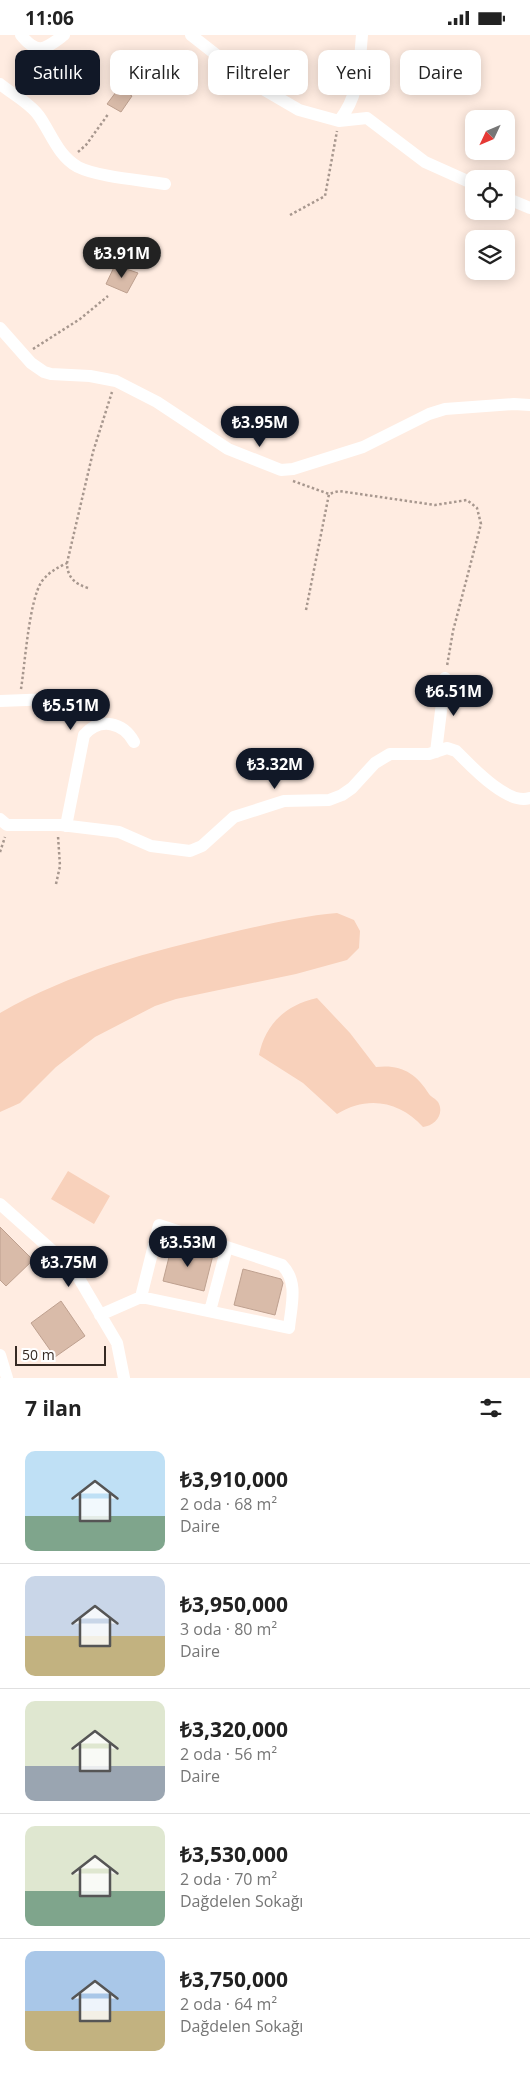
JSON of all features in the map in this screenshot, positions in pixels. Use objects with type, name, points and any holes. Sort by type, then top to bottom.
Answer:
[{"type":"street","points":[[21,35],[29,45],[38,49],[48,47],[64,35]]},
{"type":"street","points":[[191,35],[251,82],[299,110],[339,121],[367,118],[425,163],[465,181]]},
{"type":"street","points":[[339,121],[349,108],[356,93],[362,35]]},
{"type":"street","points":[[0,84],[38,114],[56,145],[68,160],[90,171],[165,184]]},
{"type":"street","points":[[515,202],[530,208]]},
{"type":"street","points":[[0,329],[24,357],[37,368],[51,375],[90,376],[116,381],[157,402],[228,449],[269,467],[287,470],[375,442],[437,411],[488,405],[530,405]]},
{"type":"street","points":[[436,753],[445,678]]},
{"type":"street","points":[[0,701],[52,699]]},
{"type":"street","points":[[63,826],[84,735],[94,726],[109,723],[124,729],[134,742]]},
{"type":"street","points":[[4,822],[119,832],[151,846],[190,851],[202,846],[234,817],[284,801],[329,800],[342,795],[352,788],[376,763],[390,754],[436,753],[442,749],[452,749],[501,791],[520,800],[530,798]]},
{"type":"street","points":[[0,1204],[74,1270],[117,1343],[124,1378]]},
{"type":"street","points":[[100,1315],[141,1297],[289,1328],[293,1283],[282,1265],[159,1225],[141,1297]]},
{"type":"street","points":[[210,1311],[226,1247]]},
{"type":"street","points":[[0,1355],[7,1378]]},
{"type":"path","points":[[68,160],[73,159],[86,145],[108,113]]},
{"type":"path","points":[[290,215],[325,196],[331,155],[339,121]]},
{"type":"path","points":[[24,357],[80,319],[108,296]]},
{"type":"path","points":[[88,588],[72,580],[67,563],[93,452],[116,381]]},
{"type":"path","points":[[287,470],[289,476],[297,485],[329,494],[339,491],[435,505],[467,501],[477,508],[481,524],[453,631],[445,678]]},
{"type":"path","points":[[306,610],[329,494]]},
{"type":"path","points":[[19,700],[35,597],[42,582],[53,570],[67,563]]},
{"type":"path","points":[[0,852],[4,822]]},
{"type":"path","points":[[56,884],[60,866],[57,839],[63,826]]},
{"type":"shaded area","points":[[337,913],[354,920],[360,931],[359,948],[347,960],[296,974],[176,999],[155,1006],[95,1037],[56,1067],[20,1103],[0,1112],[0,1013],[54,986],[140,956],[269,924]]},
{"type":"shaded area","points":[[317,998],[350,1033],[376,1067],[393,1067],[407,1071],[419,1081],[440,1106],[438,1119],[435,1122],[423,1127],[414,1118],[394,1106],[371,1103],[360,1104],[337,1114],[303,1083],[259,1055],[266,1034],[278,1018],[295,1006]]},
{"type":"shaded area","points":[[68,1171],[110,1196],[94,1224],[51,1199]]},
{"type":"building","points":[[114,95],[132,96],[121,112],[107,104]]},
{"type":"building","points":[[115,265],[138,273],[127,293],[106,284]]},
{"type":"building","points":[[0,1227],[33,1260],[6,1286],[0,1280]]},
{"type":"building","points":[[172,1245],[213,1255],[204,1291],[163,1281]]},
{"type":"building","points":[[243,1269],[281,1279],[283,1283],[275,1315],[234,1305]]},
{"type":"building","points":[[61,1301],[85,1336],[55,1357],[31,1323]]}]
